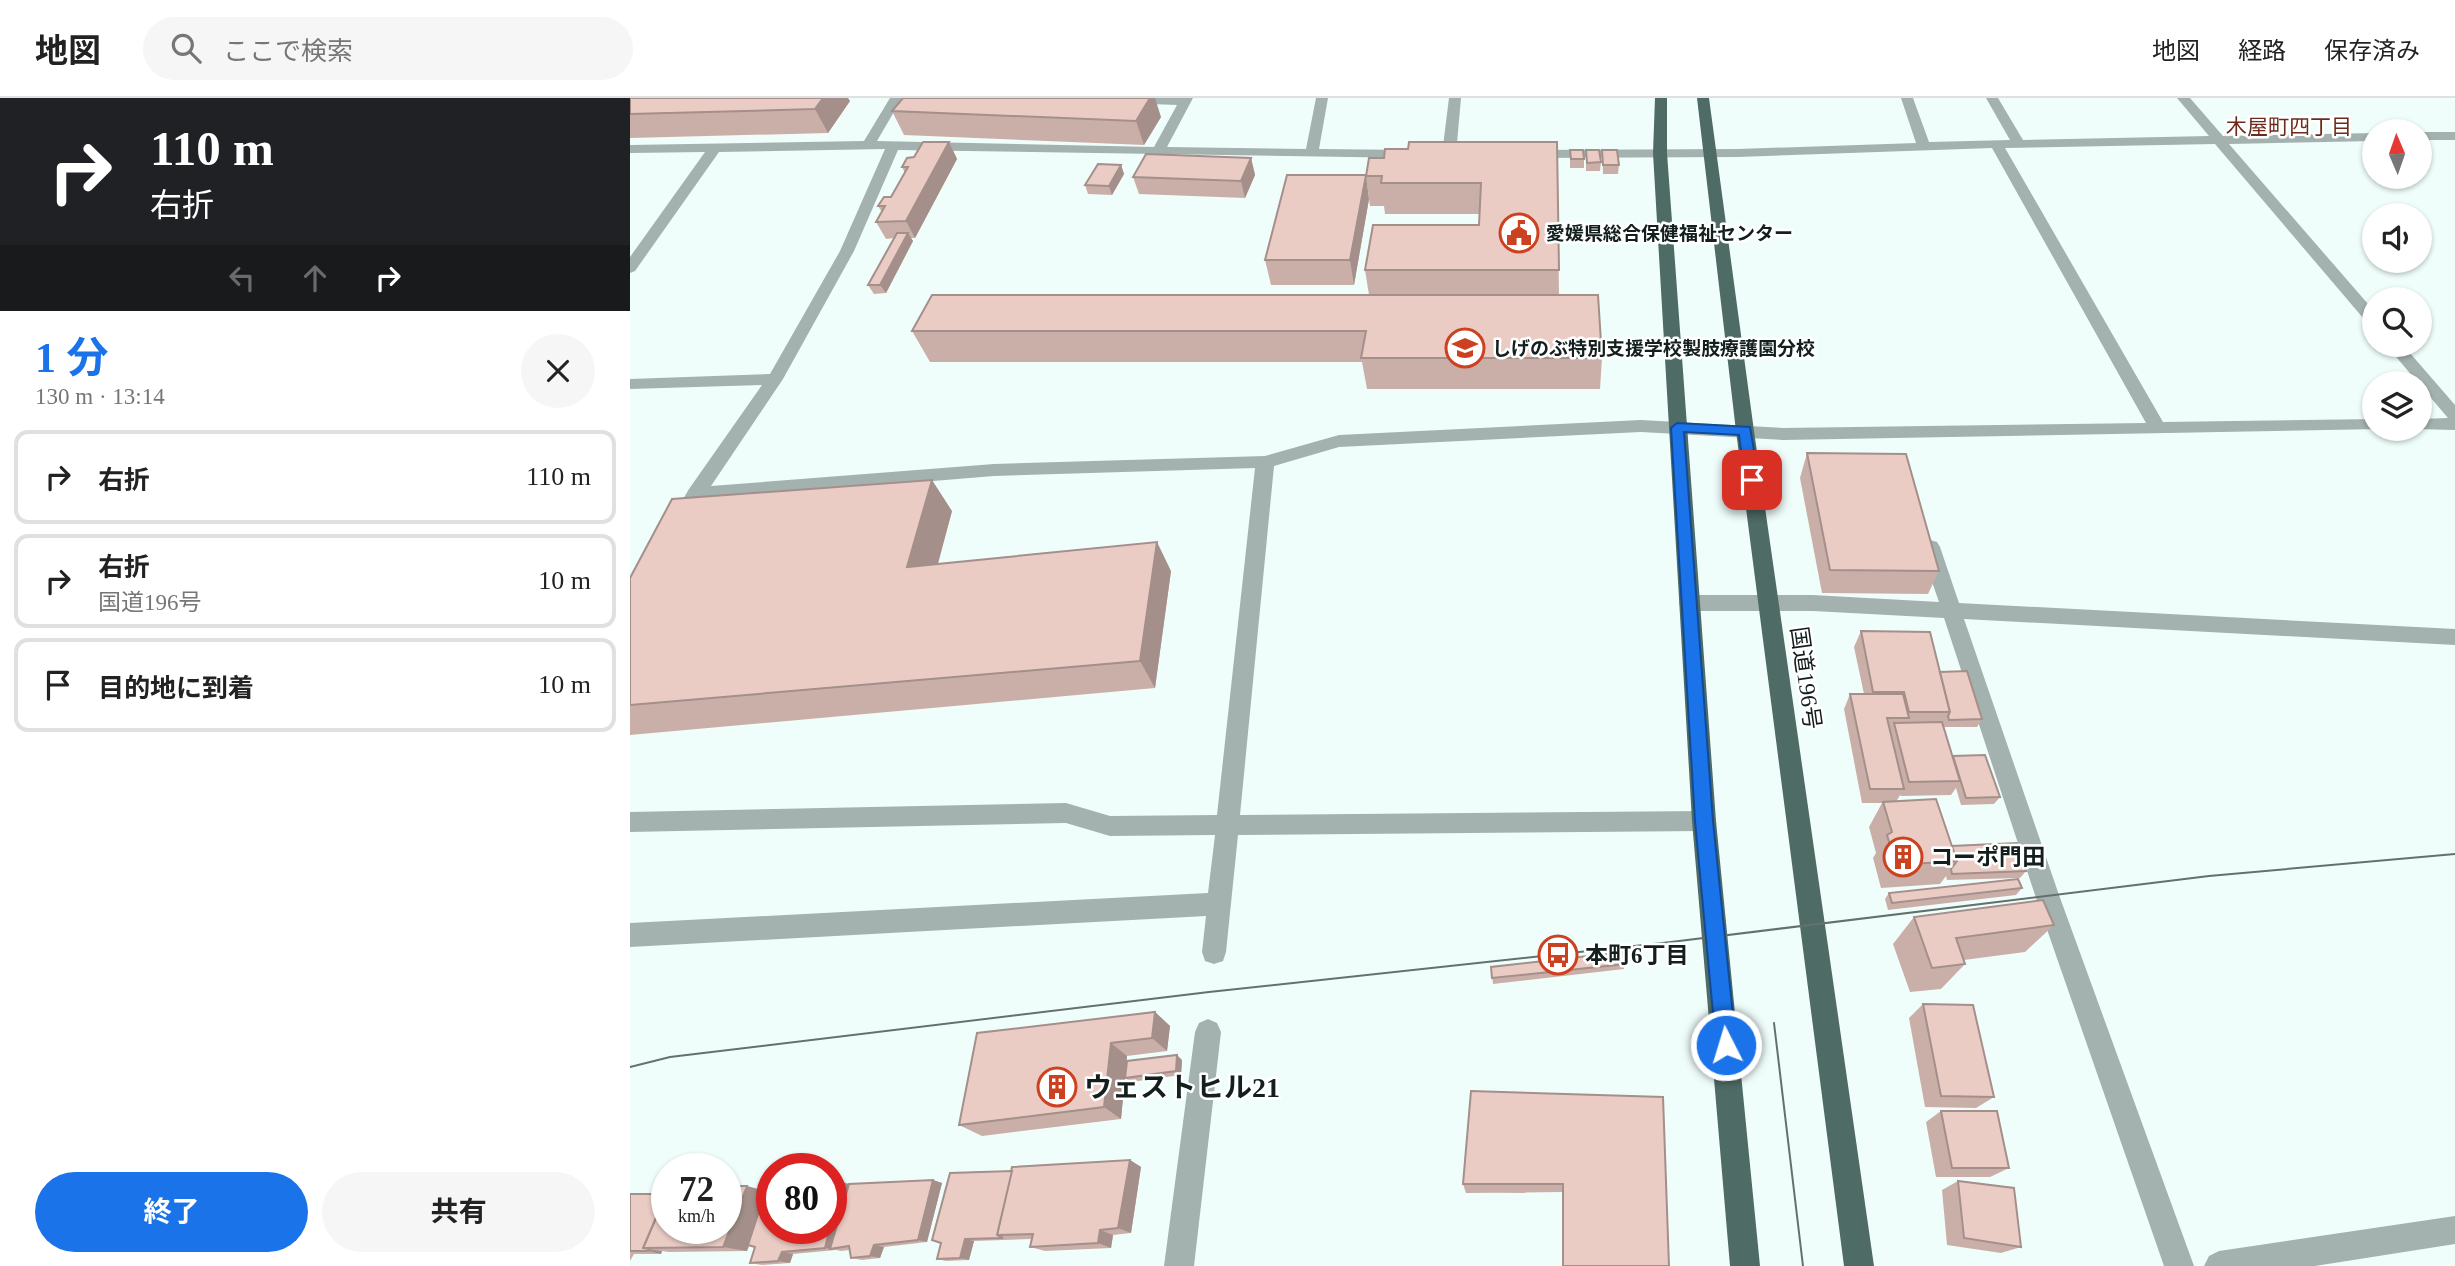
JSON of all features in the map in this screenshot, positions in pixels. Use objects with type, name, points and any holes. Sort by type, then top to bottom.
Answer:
[{"type":"highway","points":[[1661,98],[1660,153],[1704,821],[1745,1266]]},
{"type":"highway","name":"国道196号","points":[[1703,98],[1858,1266]]},
{"type":"street","points":[[868,145],[896,98]]},
{"type":"street","points":[[1097,98],[1186,100],[1158,152]]},
{"type":"street","points":[[1312,153],[1322,98]]},
{"type":"street","points":[[630,149],[868,145],[1158,152],[1441,154],[1455,98]]},
{"type":"street","points":[[1907,98],[1924,146]]},
{"type":"street","points":[[1992,98],[2020,144]]},
{"type":"street","points":[[2183,98],[2362,307]]},
{"type":"street","points":[[2432,136],[2455,136]]},
{"type":"street","points":[[1509,154],[1710,153],[2362,137]]},
{"type":"street","points":[[1996,144],[2157,427]]},
{"type":"street","points":[[682,518],[695,494],[775,379],[847,251],[893,146]]},
{"type":"street","points":[[630,268],[715,147]]},
{"type":"street","points":[[2404,357],[2455,416]]},
{"type":"street","points":[[630,384],[775,379]]},
{"type":"street","points":[[2432,425],[2455,424]]},
{"type":"street","points":[[695,494],[994,470],[1265,462],[1339,441],[1641,426],[1783,434],[2362,425]]},
{"type":"street","points":[[1895,431],[1903,457]]},
{"type":"street","points":[[1214,952],[1265,462]]},
{"type":"street","points":[[1922,521],[2047,895],[2179,1266]]},
{"type":"street","points":[[1689,603],[1769,603],[1950,611],[2455,637]]},
{"type":"street","points":[[630,822],[1066,813],[1110,826],[1704,821]]},
{"type":"street","points":[[630,935],[1219,904]]},
{"type":"street","points":[[1179,1266],[1208,1032]]},
{"type":"street","points":[[2219,1266],[2455,1230]]},
{"type":"building","points":[[630,98],[823,98],[815,109],[630,114]]},
{"type":"building","points":[[903,98],[1150,98],[1136,121],[892,111]]},
{"type":"building","points":[[923,142],[949,142],[906,221],[876,222],[885,206],[878,206],[884,197],[891,197],[908,167],[902,167],[907,158],[914,157]]},
{"type":"building","points":[[1409,142],[1557,142],[1559,270],[1365,270],[1373,225],[1479,225],[1481,183],[1381,183],[1382,176],[1366,176],[1369,158],[1384,158],[1385,149],[1408,149]]},
{"type":"building","points":[[1570,150],[1583,150],[1584,159],[1571,159]]},
{"type":"building","points":[[1586,150],[1599,150],[1601,162],[1587,163]]},
{"type":"building","points":[[1602,150],[1617,150],[1619,165],[1603,165]]},
{"type":"building","points":[[1146,154],[1251,158],[1241,181],[1133,177]]},
{"type":"building","points":[[1098,164],[1121,165],[1109,186],[1085,185]]},
{"type":"building","points":[[1287,175],[1366,175],[1350,260],[1265,260]]},
{"type":"building","points":[[897,233],[908,233],[880,285],[868,285]]},
{"type":"building","points":[[932,295],[1598,295],[1602,358],[1361,358],[1366,331],[912,331]]},
{"type":"building","points":[[1807,453],[1906,454],[1939,571],[1830,570]]},
{"type":"building","points":[[932,480],[907,567],[1157,542],[1140,661],[630,705],[630,578],[672,499]]},
{"type":"building","points":[[1861,631],[1930,632],[1950,712],[1909,712],[1904,692],[1873,692]]},
{"type":"building","points":[[1967,671],[1982,719],[1949,720],[1950,712],[1940,672]]},
{"type":"building","points":[[1850,694],[1903,694],[1909,718],[1887,718],[1904,789],[1870,789]]},
{"type":"building","points":[[1942,722],[1960,781],[1909,782],[1894,723]]},
{"type":"building","points":[[1985,755],[2000,797],[1966,798],[1953,756]]},
{"type":"building","points":[[1936,799],[1957,861],[1896,865],[1887,835],[1892,832],[1883,802]]},
{"type":"building","points":[[2017,843],[2026,871],[1952,874],[1951,869],[1957,861],[1952,846]]},
{"type":"building","points":[[2018,879],[2022,888],[1892,903],[1889,893]]},
{"type":"building","points":[[2043,900],[2054,925],[1956,938],[1965,964],[1932,968],[1914,917]]},
{"type":"building","points":[[1623,952],[1625,964],[1492,978],[1491,967]]},
{"type":"building","points":[[1923,1004],[1973,1005],[1994,1097],[1941,1096]]},
{"type":"building","name":"ウェストヒル21","points":[[1155,1012],[1152,1038],[1111,1043],[1104,1107],[959,1125],[977,1033]]},
{"type":"building","points":[[1177,1055],[1176,1071],[1125,1078],[1127,1061]]},
{"type":"building","points":[[1471,1091],[1663,1097],[1669,1266],[1563,1266],[1563,1184],[1463,1184]]},
{"type":"building","points":[[1941,1111],[1997,1111],[2009,1168],[1952,1168]]},
{"type":"building","points":[[1130,1160],[1118,1228],[1100,1230],[1098,1243],[1030,1247],[1033,1234],[997,1235],[1012,1167]]},
{"type":"building","points":[[1012,1171],[997,1235],[1003,1238],[965,1239],[960,1258],[937,1259],[941,1243],[932,1240],[950,1173]]},
{"type":"building","points":[[933,1180],[918,1240],[874,1245],[870,1256],[851,1258],[849,1246],[830,1249],[831,1244],[847,1244],[849,1184]]},
{"type":"building","points":[[1958,1181],[2014,1188],[2021,1247],[1964,1238]]},
{"type":"building","points":[[742,1186],[747,1186],[742,1199]]},
{"type":"building","points":[[630,1194],[651,1194],[651,1229],[643,1248],[649,1249],[630,1251]]},
{"type":"building","points":[[756,1221],[756,1244],[826,1244],[825,1248],[782,1252],[778,1261],[750,1263],[755,1247],[748,1245]]},
{"type":"building","points":[[651,1230],[651,1244],[724,1244],[723,1247],[643,1248]]},
{"type":"tram line","points":[[630,1067],[670,1057],[1209,992],[1671,942],[2209,876],[2455,854]]},
{"type":"tram line","points":[[1774,1023],[1803,1266]]},
{"type":"place","name":"愛媛県総合保健福祉センター","points":[[1519,233]]},
{"type":"place","name":"しげのぶ特別支援学校製肢療護園分校","points":[[1465,348]]},
{"type":"place","name":"コーポ門田","points":[[1903,857]]},
{"type":"place","name":"本町6丁目","points":[[1558,955]]},
{"type":"place","name":"ウェストヒル21","points":[[1057,1087]]},
{"type":"district","name":"木屋町四丁目","points":[[2289,127]]},
{"type":"route","points":[[1726,1045],[1704,821],[1677,428],[1745,430],[1752,480]]}]
